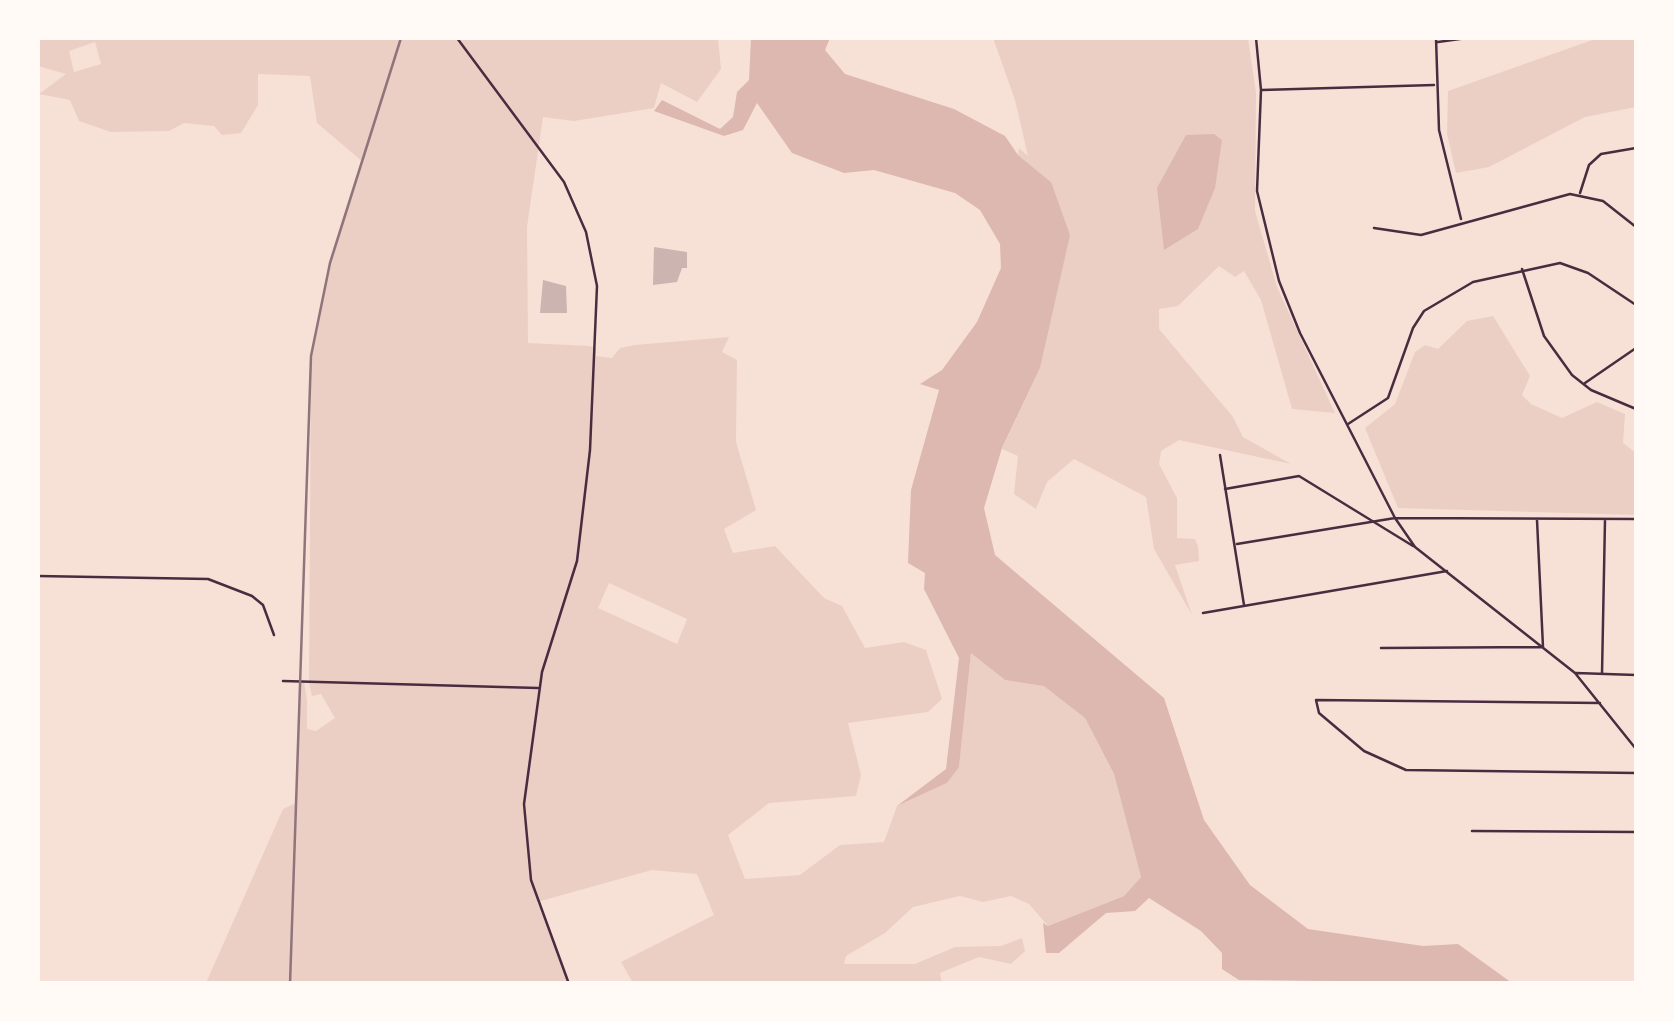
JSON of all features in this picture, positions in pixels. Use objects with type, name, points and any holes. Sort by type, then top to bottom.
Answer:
[{"type":"street","points":[[457,38],[564,182],[586,232],[597,286],[590,450],[580,545],[539,688],[524,804],[525,845],[536,902],[569,984]]},
{"type":"street","points":[[1256,38],[1261,90],[1257,191],[1279,280],[1300,333],[1394,518],[1415,547]]},
{"type":"street","points":[[1462,221],[1439,130],[1436,40],[1467,38]]},
{"type":"street","points":[[1261,90],[1438,85]]},
{"type":"street","points":[[1580,194],[1582,177],[1601,154],[1636,148]]},
{"type":"street","points":[[1374,228],[1422,235],[1462,221],[1580,194],[1604,201],[1636,227]]},
{"type":"street","points":[[1632,222],[1636,217]]},
{"type":"street","points":[[1348,424],[1388,398],[1412,328],[1424,311],[1473,282],[1522,269],[1571,264],[1636,305]]},
{"type":"street","points":[[1522,269],[1544,336],[1583,385],[1636,410]]},
{"type":"street","points":[[1583,385],[1603,366],[1636,348]]},
{"type":"street","points":[[1220,455],[1244,606]]},
{"type":"street","points":[[1225,488],[1299,476],[1415,547],[1575,673],[1636,748]]},
{"type":"street","points":[[1237,544],[1394,518],[1636,519]]},
{"type":"street","points":[[1537,518],[1543,647]]},
{"type":"street","points":[[1602,674],[1605,518]]},
{"type":"street","points":[[1203,613],[1447,571]]},
{"type":"street","points":[[38,576],[208,579],[230,585],[263,605],[274,635]]},
{"type":"street","points":[[1382,648],[1543,647]]},
{"type":"street","points":[[1575,673],[1636,675]]},
{"type":"street","points":[[283,681],[539,688]]},
{"type":"street","points":[[1600,703],[1316,700],[1319,713],[1364,751],[1406,770],[1636,773]]},
{"type":"street","points":[[1472,830],[1636,832]]},
{"type":"shaded area","points":[[38,38],[718,38],[721,69],[697,102],[661,83],[654,108],[574,121],[543,117],[527,227],[528,343],[589,346],[596,348],[596,356],[612,358],[620,348],[635,345],[729,337],[722,352],[737,360],[736,442],[756,510],[724,529],[733,553],[775,546],[824,598],[842,606],[865,648],[904,642],[926,650],[942,699],[928,712],[848,723],[861,775],[856,796],[769,803],[728,835],[745,879],[800,875],[840,845],[884,842],[897,806],[947,783],[959,766],[971,652],[1005,680],[1044,685],[1085,718],[1114,774],[1141,877],[1124,896],[1048,926],[1029,904],[1011,896],[983,902],[960,896],[913,907],[885,933],[846,956],[844,964],[915,964],[955,947],[1001,946],[1022,938],[1025,951],[1011,964],[979,957],[940,973],[942,983],[633,983],[621,962],[714,915],[697,874],[652,870],[537,902],[569,983],[206,983],[283,809],[296,803],[300,682],[304,682],[307,700],[307,729],[316,731],[335,718],[321,694],[312,696],[309,683],[311,356],[330,263],[363,162],[317,123],[310,76],[258,74],[258,105],[241,133],[222,135],[214,126],[184,123],[169,131],[111,132],[79,121],[70,100],[39,94],[66,74],[38,66]],"holes":[[[95,42],[101,64],[74,72],[69,51]],[[609,583],[687,619],[677,644],[598,608]]]},
{"type":"shaded area","points":[[751,38],[830,38],[825,50],[845,74],[954,109],[1005,136],[1018,155],[1051,182],[1070,235],[1040,368],[1002,448],[984,508],[995,555],[1164,698],[1204,820],[1250,885],[1308,929],[1423,946],[1458,944],[1512,983],[1239,980],[1222,969],[1222,953],[1201,931],[1149,898],[1135,911],[1106,913],[1059,953],[1046,953],[1043,923],[1048,926],[1124,896],[1141,877],[1114,774],[1085,718],[1044,686],[1005,680],[971,653],[959,767],[947,783],[897,806],[946,769],[959,658],[924,589],[925,573],[908,563],[911,490],[939,390],[920,384],[942,370],[977,322],[1001,268],[1000,244],[980,210],[955,193],[874,170],[844,173],[792,153],[757,103],[743,130],[724,136],[654,111],[662,100],[720,129],[733,117],[737,92],[749,80]]},
{"type":"shaded area","points":[[993,38],[1248,38],[1256,93],[1255,211],[1277,287],[1335,413],[1292,409],[1261,300],[1244,271],[1235,277],[1219,266],[1178,306],[1159,309],[1159,329],[1233,417],[1243,437],[1291,464],[1179,440],[1161,451],[1159,464],[1177,498],[1177,538],[1195,539],[1198,547],[1199,561],[1175,565],[1192,615],[1154,549],[1146,497],[1074,459],[1047,482],[1036,509],[1014,494],[1018,456],[1002,449],[1040,368],[1051,182],[1018,155],[1019,148],[1028,156],[1015,100]]},
{"type":"shaded area","points":[[1598,38],[1636,38],[1636,107],[1585,117],[1489,167],[1456,173],[1447,134],[1448,91]]},
{"type":"shaded area","points":[[1214,134],[1222,140],[1215,188],[1198,229],[1164,250],[1157,188],[1186,135]]},
{"type":"shaded area","points":[[1493,316],[1530,376],[1522,395],[1531,404],[1562,418],[1597,402],[1625,414],[1623,443],[1636,453],[1636,515],[1398,508],[1365,428],[1395,404],[1415,352],[1425,345],[1438,349],[1467,321]]},
{"type":"building","points":[[654,247],[687,252],[687,268],[682,268],[677,282],[653,285]]},
{"type":"building","points":[[543,280],[566,286],[567,313],[540,313]]},
{"type":"railway","points":[[290,984],[311,356],[330,263],[401,38]]}]
